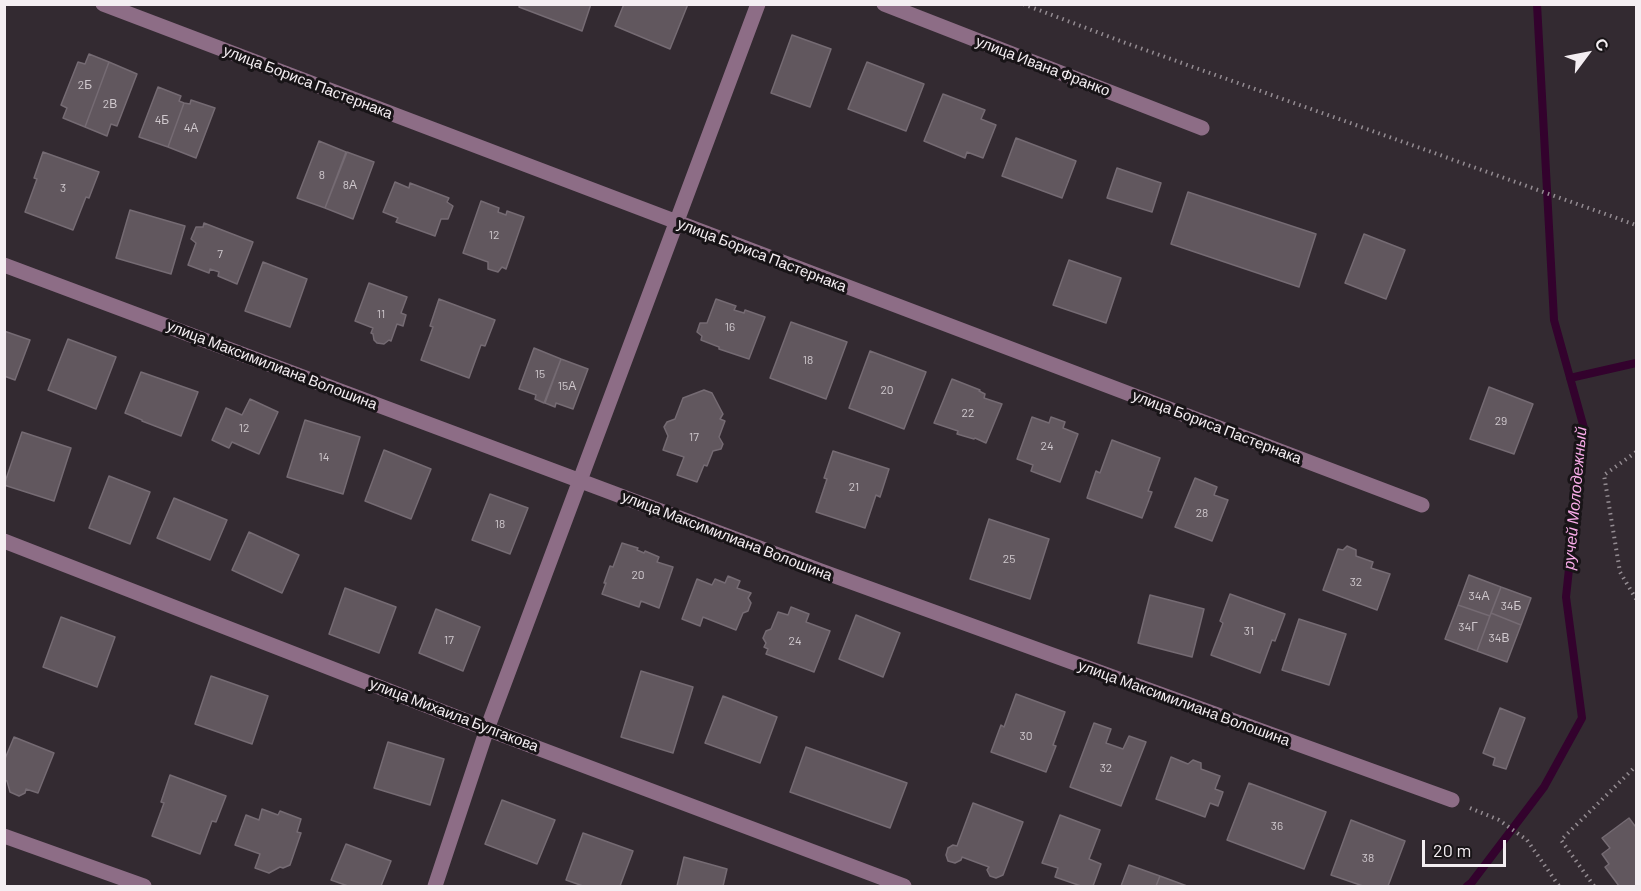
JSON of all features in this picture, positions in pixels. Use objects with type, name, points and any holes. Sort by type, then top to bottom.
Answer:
[{"type":"street","name":"улица Бориса Пастернака","points":[[103,4],[1422,505]]},
{"type":"street","points":[[435,886],[488,729],[758,4]]},
{"type":"street","name":"улица Ивана Франко","points":[[884,4],[1202,128]]},
{"type":"street","name":"улица Максимилиана Волошина","points":[[4,265],[821,571],[1452,800]]},
{"type":"street","name":"улица Михаила Булгакова","points":[[4,541],[488,729],[904,886]]},
{"type":"street","points":[[4,836],[144,886]]},
{"type":"path","points":[[1023,4],[1109,37],[1636,225]]},
{"type":"path","points":[[1636,452],[1604,475],[1620,572],[1636,599]]},
{"type":"path","points":[[1594,886],[1561,840],[1636,766]]},
{"type":"path","points":[[1452,800],[1499,820],[1527,840],[1559,886]]},
{"type":"building","points":[[520,4],[591,4],[582,31],[519,7]]},
{"type":"building","points":[[624,4],[688,4],[670,49],[615,26]]},
{"type":"building","points":[[792,35],[831,49],[810,107],[771,93]]},
{"type":"building","points":[[89,54],[109,62],[85,127],[63,118],[67,108],[61,105],[78,62],[85,64]]},
{"type":"building","points":[[109,62],[137,74],[117,126],[111,124],[107,136],[85,127]]},
{"type":"building","points":[[867,62],[924,84],[906,131],[848,109]]},
{"type":"building","points":[[158,87],[181,96],[179,101],[184,103],[168,147],[139,137]]},
{"type":"building","points":[[943,94],[985,110],[981,119],[996,125],[983,158],[967,152],[965,158],[924,141]]},
{"type":"building","points":[[191,100],[215,108],[196,158],[168,147],[184,103],[190,104]]},
{"type":"building","points":[[1016,138],[1076,161],[1062,198],[1002,176]]},
{"type":"building","points":[[319,141],[346,152],[325,208],[297,198]]},
{"type":"building","points":[[43,152],[99,172],[73,230],[25,212],[37,179],[34,178]]},
{"type":"building","points":[[347,152],[374,162],[353,219],[325,208]]},
{"type":"building","points":[[1117,168],[1161,183],[1152,212],[1107,198]]},
{"type":"building","points":[[395,182],[409,188],[410,183],[449,198],[447,202],[453,206],[448,219],[441,219],[435,236],[396,222],[398,218],[383,212]]},
{"type":"building","points":[[1188,192],[1316,234],[1299,287],[1171,244]]},
{"type":"building","points":[[481,201],[499,208],[498,212],[506,215],[507,211],[524,217],[506,269],[502,267],[498,272],[488,269],[488,262],[463,253]]},
{"type":"building","points":[[130,210],[185,226],[171,274],[116,258]]},
{"type":"building","points":[[204,223],[253,242],[237,284],[218,276],[219,272],[210,269],[209,273],[188,265],[196,243],[191,239],[196,227],[203,227]]},
{"type":"building","points":[[1364,234],[1405,250],[1386,299],[1345,283]]},
{"type":"building","points":[[1069,260],[1121,278],[1106,323],[1053,305]]},
{"type":"building","points":[[263,262],[307,279],[290,327],[245,311]]},
{"type":"building","points":[[369,283],[407,297],[401,313],[406,315],[403,326],[397,324],[391,341],[384,344],[374,340],[371,333],[373,328],[355,321]]},
{"type":"building","points":[[439,299],[495,320],[485,346],[481,345],[469,378],[421,360],[433,327],[430,326]]},
{"type":"building","points":[[716,299],[736,306],[734,310],[744,313],[745,310],[765,317],[749,359],[701,340],[702,336],[697,332],[700,323],[707,323]]},
{"type":"building","points":[[791,322],[847,342],[826,399],[770,378]]},
{"type":"building","points":[[4,331],[30,340],[15,380],[4,376]]},
{"type":"building","points":[[68,339],[116,357],[96,409],[48,390]]},
{"type":"building","points":[[534,348],[561,359],[544,403],[535,399],[536,395],[519,389]]},
{"type":"building","points":[[870,351],[926,372],[904,429],[849,408]]},
{"type":"building","points":[[561,359],[588,369],[573,409],[556,403],[555,407],[545,403]]},
{"type":"building","points":[[141,372],[198,392],[181,436],[125,413]]},
{"type":"building","points":[[952,379],[980,390],[985,394],[984,398],[1002,404],[986,443],[957,434],[958,431],[934,423]]},
{"type":"building","points":[[1489,387],[1533,404],[1514,454],[1470,439]]},
{"type":"building","points":[[704,390],[712,393],[723,414],[720,419],[725,421],[719,437],[723,444],[721,449],[713,451],[697,482],[677,475],[684,457],[663,450],[668,436],[664,427],[667,422],[675,419],[683,398]]},
{"type":"building","points":[[250,399],[278,412],[259,454],[232,442],[229,448],[212,440],[226,408],[242,415]]},
{"type":"building","points":[[1032,417],[1049,423],[1051,417],[1065,422],[1063,428],[1078,434],[1060,482],[1031,471],[1033,465],[1017,459]]},
{"type":"building","points":[[305,420],[360,437],[343,494],[287,477]]},
{"type":"building","points":[[22,432],[71,448],[54,501],[4,485]]},
{"type":"building","points":[[1112,440],[1160,458],[1148,491],[1152,492],[1142,518],[1087,498],[1096,471],[1100,473]]},
{"type":"building","points":[[384,450],[431,469],[411,519],[365,501]]},
{"type":"building","points":[[833,451],[889,469],[880,497],[876,495],[865,528],[816,512]]},
{"type":"building","points":[[109,476],[150,492],[130,544],[89,528]]},
{"type":"building","points":[[1195,478],[1217,487],[1214,495],[1228,500],[1212,541],[1175,527]]},
{"type":"building","points":[[490,494],[528,508],[510,554],[472,540]]},
{"type":"building","points":[[174,498],[227,520],[210,560],[157,538]]},
{"type":"building","points":[[989,519],[1049,539],[1030,599],[970,579]]},
{"type":"building","points":[[249,532],[299,555],[282,593],[232,570]]},
{"type":"building","points":[[622,543],[659,557],[657,562],[673,567],[659,608],[641,601],[639,607],[602,594],[610,566],[613,567]]},
{"type":"building","points":[[1347,546],[1356,550],[1356,556],[1373,562],[1371,568],[1390,574],[1377,610],[1323,590],[1338,549],[1343,550]]},
{"type":"building","points":[[1469,575],[1501,587],[1490,616],[1458,605]]},
{"type":"building","points":[[728,576],[740,581],[737,588],[751,593],[748,598],[751,603],[748,611],[743,613],[736,630],[703,617],[700,626],[682,619],[697,579],[712,585],[715,579],[725,583]]},
{"type":"building","points":[[1501,587],[1531,598],[1521,625],[1491,613]]},
{"type":"building","points":[[345,588],[396,607],[379,653],[329,634]]},
{"type":"building","points":[[1230,594],[1285,614],[1275,641],[1272,640],[1260,673],[1211,655],[1223,623],[1220,621]]},
{"type":"building","points":[[1150,595],[1204,609],[1192,657],[1138,643]]},
{"type":"building","points":[[1458,605],[1490,616],[1477,651],[1445,639]]},
{"type":"building","points":[[791,607],[809,614],[806,622],[830,631],[814,672],[766,654],[768,649],[764,647],[766,643],[763,638],[766,631],[771,629],[778,612],[788,615]]},
{"type":"building","points":[[436,609],[480,627],[463,671],[419,653]]},
{"type":"building","points":[[1491,613],[1521,625],[1507,662],[1477,651]]},
{"type":"building","points":[[856,615],[900,633],[883,677],[839,659]]},
{"type":"building","points":[[61,617],[115,637],[97,687],[43,667]]},
{"type":"building","points":[[1299,619],[1346,634],[1329,685],[1282,670]]},
{"type":"building","points":[[641,671],[693,687],[673,753],[621,737]]},
{"type":"building","points":[[211,676],[268,696],[252,744],[195,724]]},
{"type":"building","points":[[1016,694],[1065,712],[1046,772],[991,752],[1001,725],[1004,727]]},
{"type":"building","points":[[723,696],[777,717],[760,763],[705,743]]},
{"type":"building","points":[[1500,708],[1525,718],[1506,769],[1493,765],[1495,758],[1483,753]]},
{"type":"building","points":[[1094,723],[1111,729],[1106,743],[1123,749],[1129,736],[1146,742],[1121,806],[1070,787]]},
{"type":"building","points":[[14,737],[54,753],[38,793],[26,789],[25,793],[19,796],[10,792],[7,781],[4,780],[4,761]]},
{"type":"building","points":[[388,742],[444,759],[430,805],[374,788]]},
{"type":"building","points":[[806,747],[907,783],[890,828],[790,792]]},
{"type":"building","points":[[1171,757],[1188,764],[1193,760],[1201,763],[1201,769],[1220,776],[1215,789],[1223,792],[1218,806],[1210,803],[1205,817],[1156,799]]},
{"type":"building","points":[[170,775],[226,796],[216,822],[212,821],[200,854],[152,836],[164,803],[161,802]]},
{"type":"building","points":[[1249,783],[1326,812],[1304,869],[1227,840]]},
{"type":"building","points":[[502,800],[555,820],[537,864],[485,844]]},
{"type":"building","points":[[973,803],[1023,822],[1003,875],[996,878],[990,876],[987,870],[989,867],[962,857],[955,863],[948,861],[946,855],[948,848],[953,845],[957,846]]},
{"type":"building","points":[[262,809],[278,815],[280,811],[301,819],[297,832],[301,833],[290,865],[269,873],[255,868],[260,854],[235,845],[246,815],[259,820]]},
{"type":"building","points":[[1060,815],[1100,830],[1089,859],[1101,864],[1093,886],[1081,886],[1055,877],[1058,868],[1042,863]]},
{"type":"building","points":[[1629,818],[1636,825],[1636,886],[1619,886],[1605,867],[1609,864],[1602,854],[1610,848],[1602,838]]},
{"type":"building","points":[[1351,820],[1405,841],[1388,886],[1363,886],[1331,875]]},
{"type":"building","points":[[583,833],[633,851],[620,886],[583,886],[566,880]]},
{"type":"building","points":[[346,844],[391,861],[381,886],[348,886],[331,880]]},
{"type":"building","points":[[684,857],[727,869],[723,886],[677,886]]},
{"type":"building","points":[[1129,865],[1160,876],[1156,886],[1121,886]]},
{"type":"building","points":[[1160,876],[1187,886],[1156,886]]},
{"type":"waterway","name":"ручей Молодежный","points":[[1467,886],[1544,787],[1582,718],[1566,597],[1584,428],[1554,320],[1537,4]]},
{"type":"waterway","points":[[1570,378],[1636,363]]}]
